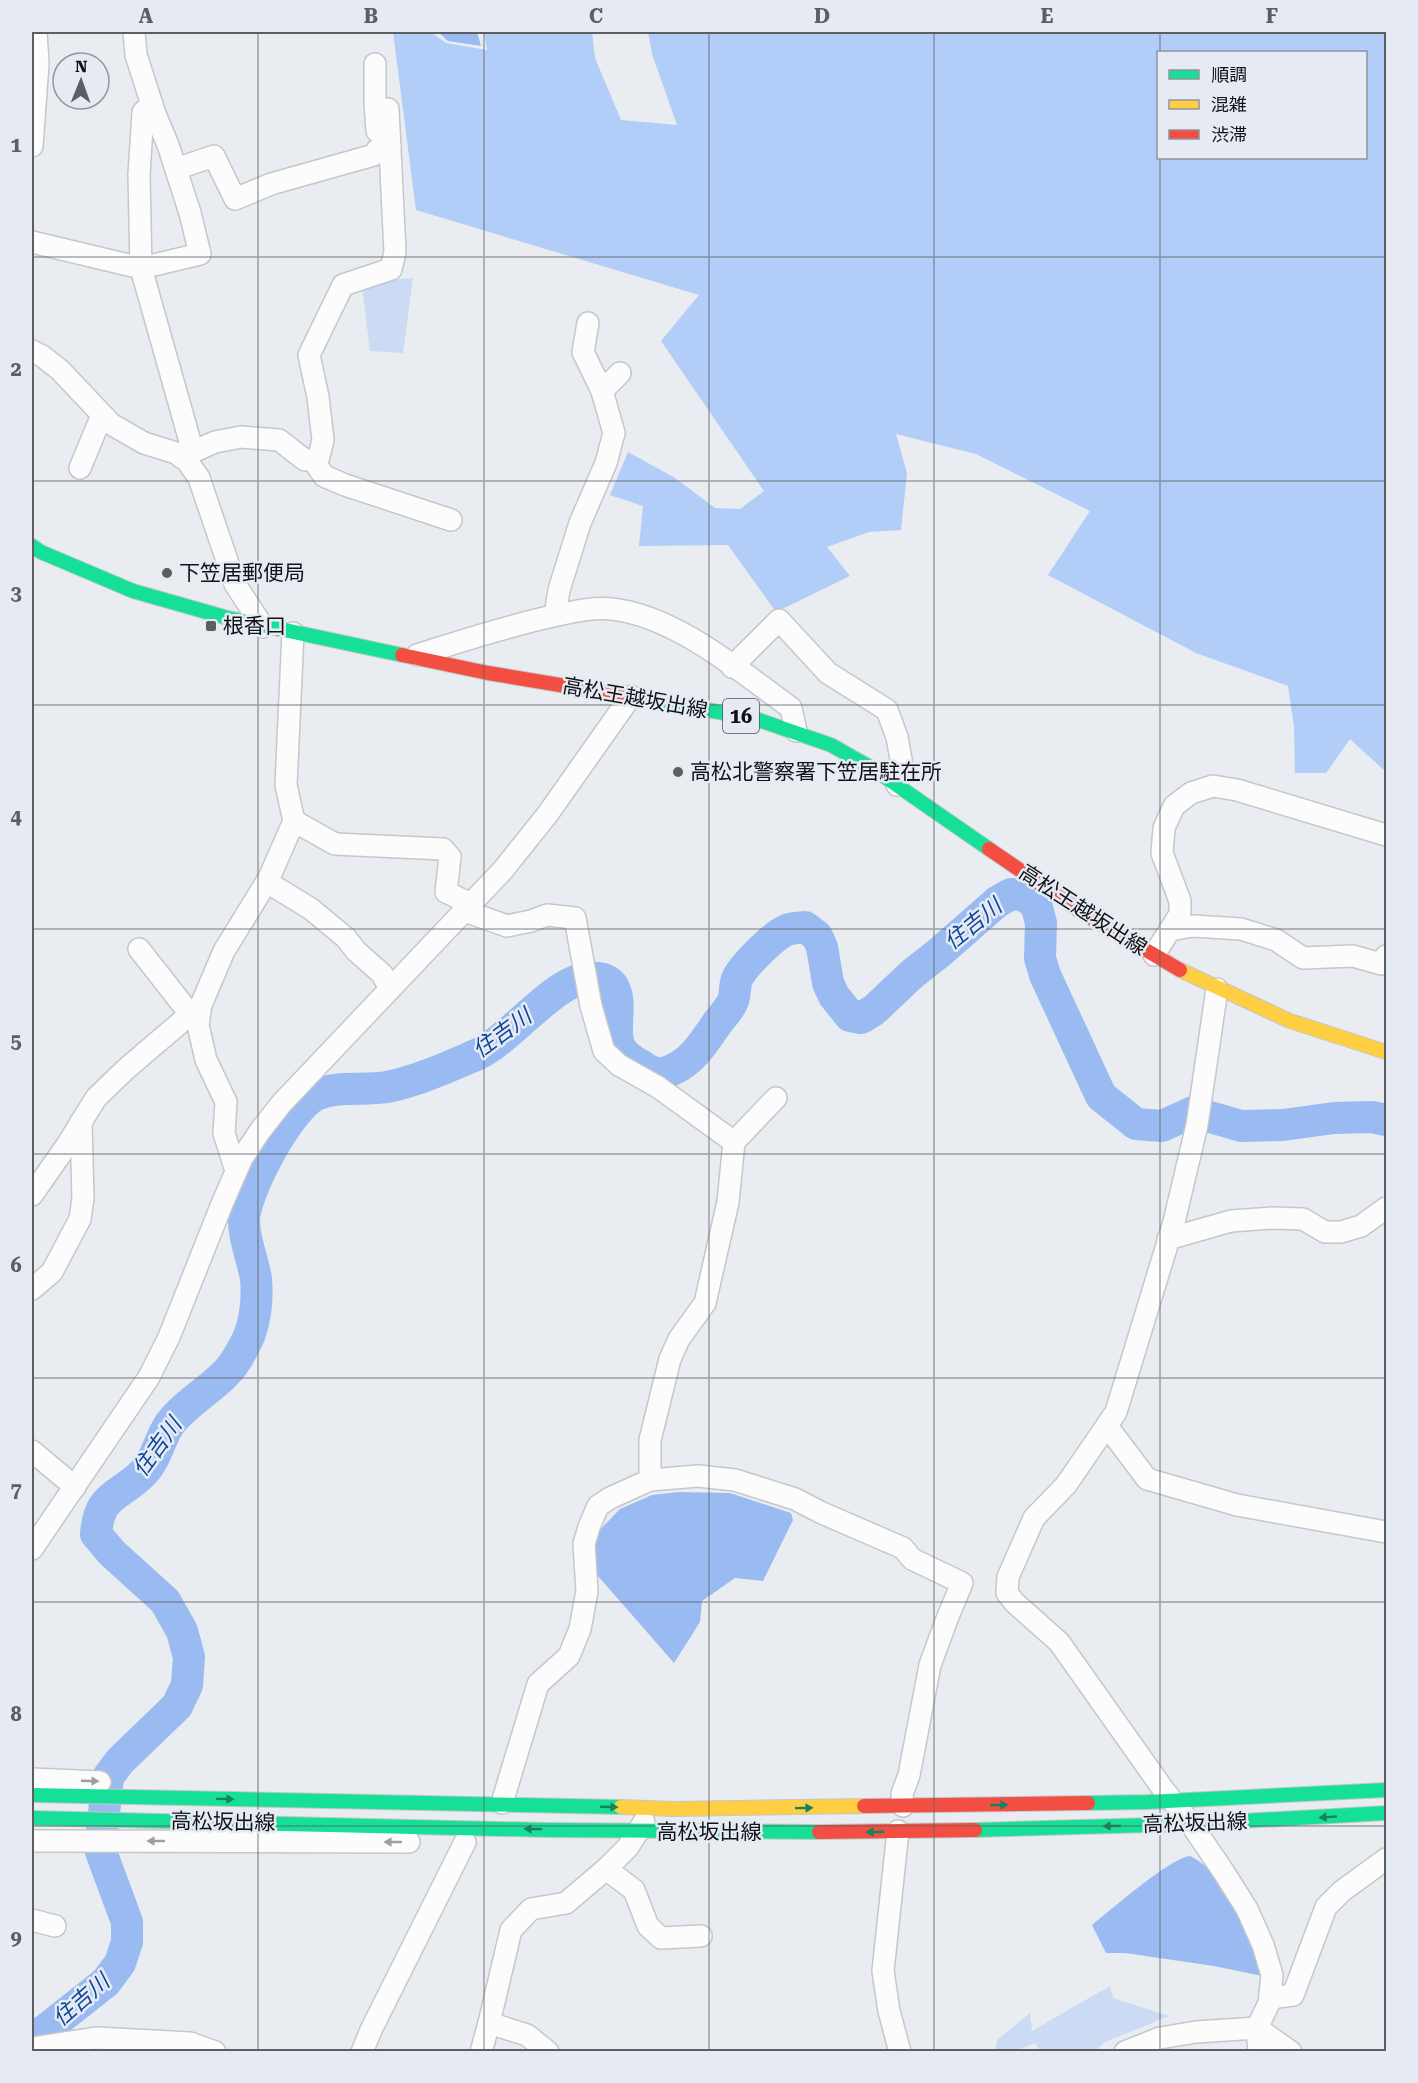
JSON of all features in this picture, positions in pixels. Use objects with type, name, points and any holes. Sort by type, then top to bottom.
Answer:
[{"type":"main road","name":"高松王越坂出線","points":[[32,546],[40,552],[134,591],[263,627],[489,674],[753,718],[796,731],[831,745],[897,785],[1081,912],[1191,977],[1290,1021],[1386,1052]]},
{"type":"main road","name":"高松坂出線","points":[[32,1796],[494,1803],[650,1808],[1172,1801],[1386,1790]]},
{"type":"main road","name":"高松坂出線","points":[[32,1818],[638,1831],[898,1831],[1191,1824],[1386,1813]]},
{"type":"street","points":[[32,146],[38,64],[36,32]]},
{"type":"street","points":[[32,242],[141,268],[200,254],[176,169],[136,55],[134,32]]},
{"type":"street","points":[[32,351],[60,370],[111,424],[128,435],[187,454],[215,442],[241,437],[279,440],[305,460],[318,460],[322,440],[318,397],[309,355],[343,285],[391,269],[395,252],[384,148],[375,103],[375,64]]},
{"type":"street","points":[[152,104],[143,112],[142,123],[139,175],[141,268],[187,461],[200,478],[235,584],[263,627]]},
{"type":"street","points":[[176,169],[214,156],[235,199],[271,184],[374,155],[384,148],[388,109]]},
{"type":"street","points":[[555,615],[559,590],[580,523],[606,463],[614,433],[602,392],[583,352],[588,323]]},
{"type":"street","points":[[602,392],[620,373]]},
{"type":"street","points":[[80,468],[102,415]]},
{"type":"street","points":[[313,460],[324,476],[451,520]]},
{"type":"street","points":[[410,657],[517,624],[577,611],[611,609],[640,615],[679,631],[791,708],[796,731]]},
{"type":"street","points":[[732,666],[779,620],[828,673],[886,710],[897,736],[902,765],[897,785]]},
{"type":"street","points":[[32,1195],[96,1098],[195,1010],[224,951],[267,882],[294,821],[286,785],[294,633]]},
{"type":"street","points":[[32,1549],[149,1377],[169,1337],[236,1171],[260,1131],[281,1104],[503,870],[547,815],[631,696]]},
{"type":"street","points":[[1154,955],[1180,914],[1180,901],[1162,852],[1164,828],[1174,807],[1191,793],[1213,786],[1237,790],[1386,835]]},
{"type":"street","points":[[294,821],[334,844],[443,849],[450,857],[446,892],[468,908],[507,926],[547,915],[575,918],[591,1006],[604,1051],[619,1065],[658,1087],[734,1142]]},
{"type":"street","points":[[267,882],[311,909],[346,938],[356,951],[382,974],[390,989]]},
{"type":"street","points":[[1170,930],[1193,926],[1241,929],[1276,940],[1303,958],[1353,956],[1381,964],[1386,956]]},
{"type":"street","points":[[139,949],[195,1010],[206,1060],[226,1102],[224,1132],[236,1171]]},
{"type":"street","points":[[1217,989],[1197,1125],[1168,1239],[1116,1412],[1066,1485],[1034,1518],[1008,1577],[1007,1593],[1059,1642],[1224,1871],[1246,1909],[1263,1945],[1272,1975],[1269,2003],[1257,2028],[1259,2052]]},
{"type":"street","points":[[650,1480],[650,1440],[670,1359],[679,1339],[705,1303],[728,1202],[734,1142],[776,1098]]},
{"type":"street","points":[[32,1289],[52,1272],[80,1219],[83,1198],[81,1122]]},
{"type":"street","points":[[1168,1239],[1231,1221],[1272,1218],[1303,1219],[1324,1232],[1341,1232],[1361,1226],[1386,1208]]},
{"type":"street","points":[[1107,1426],[1147,1479],[1237,1505],[1386,1532]]},
{"type":"street","points":[[32,1451],[75,1487]]},
{"type":"street","points":[[32,1779],[462,1797],[494,1803],[538,1684],[569,1656],[580,1629],[587,1591],[584,1544],[598,1506],[650,1480],[698,1476],[735,1480],[795,1499],[903,1548],[912,1559],[962,1583],[930,1665],[909,1775],[902,1794],[903,1806]]},
{"type":"street","points":[[481,2052],[511,1930],[531,1909],[566,1903],[606,1869],[628,1847],[650,1808]]},
{"type":"street","points":[[32,1840],[546,1842],[575,1830]]},
{"type":"street","points":[[898,1831],[883,1971],[889,2010],[900,2052]]},
{"type":"street","points":[[362,2052],[465,1842]]},
{"type":"street","points":[[1270,1998],[1293,1995],[1326,1907],[1342,1891],[1386,1859]]},
{"type":"street","points":[[606,1869],[634,1890],[648,1926],[661,1938],[701,1936]]},
{"type":"street","points":[[32,1920],[55,1926]]},
{"type":"street","points":[[489,2023],[527,2035],[548,2052]]},
{"type":"street","points":[[1125,2052],[1160,2038],[1196,2032],[1257,2028],[1291,2052]]},
{"type":"street","points":[[32,2048],[96,2038],[106,2045],[190,2043],[215,2052]]},
{"type":"shaded area","points":[[393,32],[431,32],[446,43],[487,50],[484,32],[592,32],[595,58],[621,120],[677,125],[652,54],[648,32],[1386,32],[1386,772],[1350,739],[1326,773],[1295,773],[1294,727],[1288,686],[1196,653],[1048,575],[1090,511],[976,454],[896,434],[907,473],[901,530],[869,532],[827,547],[850,576],[776,612],[728,545],[639,546],[643,506],[610,495],[628,452],[675,478],[715,508],[740,509],[764,491],[661,341],[699,295],[416,210]]},
{"type":"shaded area","points":[[438,32],[477,32],[481,46],[448,41]]},
{"type":"shaded area","points":[[413,278],[403,353],[370,351],[362,286],[384,280]]},
{"type":"shaded area","points":[[678,1492],[730,1493],[791,1513],[793,1520],[763,1581],[735,1578],[702,1601],[700,1622],[674,1663],[591,1568],[593,1537],[620,1509],[652,1495]]},
{"type":"shaded area","points":[[1190,1856],[1218,1878],[1229,1893],[1247,1925],[1267,1977],[1214,1966],[1125,1953],[1106,1953],[1092,1925],[1155,1875]]},
{"type":"shaded area","points":[[1110,1986],[1113,1998],[1169,2016],[1105,2042],[1095,2051],[1040,2051],[1035,2043],[1016,2051],[995,2051],[997,2040],[1030,2013],[1032,2031]]},
{"type":"waterway","name":"住吉川","points":[[32,2036],[44,2031],[106,1982],[120,1963],[127,1942],[127,1922],[100,1849],[108,1777],[120,1761],[177,1706],[187,1685],[189,1657],[182,1631],[165,1601],[112,1553],[96,1534],[101,1511],[112,1497],[144,1472],[175,1417],[226,1373],[236,1361],[247,1340],[255,1315],[257,1288],[244,1228],[246,1208],[260,1172],[282,1132],[305,1103],[316,1095],[333,1090],[387,1087],[410,1081],[465,1060],[489,1048],[561,989],[575,981],[588,978],[602,979],[611,984],[616,993],[617,1038],[624,1053],[650,1071],[657,1073],[669,1071],[694,1055],[728,1010],[733,1000],[737,979],[745,967],[774,938],[793,928],[805,927],[817,936],[822,947],[828,983],[834,996],[850,1016],[861,1018],[874,1010],[911,975],[997,902],[1011,894],[1023,895],[1036,904],[1041,923],[1040,958],[1045,975],[1101,1096],[1136,1124],[1162,1126],[1193,1112],[1241,1126],[1283,1125],[1334,1118],[1372,1117],[1386,1120]]},
{"type":"traffic: fast","points":[[32,546],[41,552],[133,591],[228,618],[402,655]]},
{"type":"traffic: fast","points":[[656,701],[753,718],[831,745],[875,770],[989,849]]},
{"type":"traffic: fast","points":[[1088,1803],[1386,1790]]},
{"type":"traffic: fast","points":[[32,1795],[621,1807]]},
{"type":"traffic: fast","points":[[975,1830],[1188,1824],[1386,1813]]},
{"type":"traffic: fast","points":[[32,1818],[547,1830],[819,1832]]},
{"type":"traffic: slow","points":[[1180,970],[1290,1021],[1386,1052]]},
{"type":"traffic: slow","points":[[621,1807],[674,1809],[864,1806]]},
{"type":"traffic: jam","points":[[402,655],[488,673],[656,701]]},
{"type":"traffic: jam","points":[[989,849],[1081,912],[1180,970]]},
{"type":"traffic: jam","points":[[864,1806],[1088,1803]]},
{"type":"traffic: jam","points":[[819,1832],[975,1830]]},
{"type":"place","name":"下笠居郵便局","points":[[167,573]]},
{"type":"place","name":"根香口","points":[[211,626]]},
{"type":"place","name":"高松北警察署下笠居駐在所","points":[[678,772]]}]
